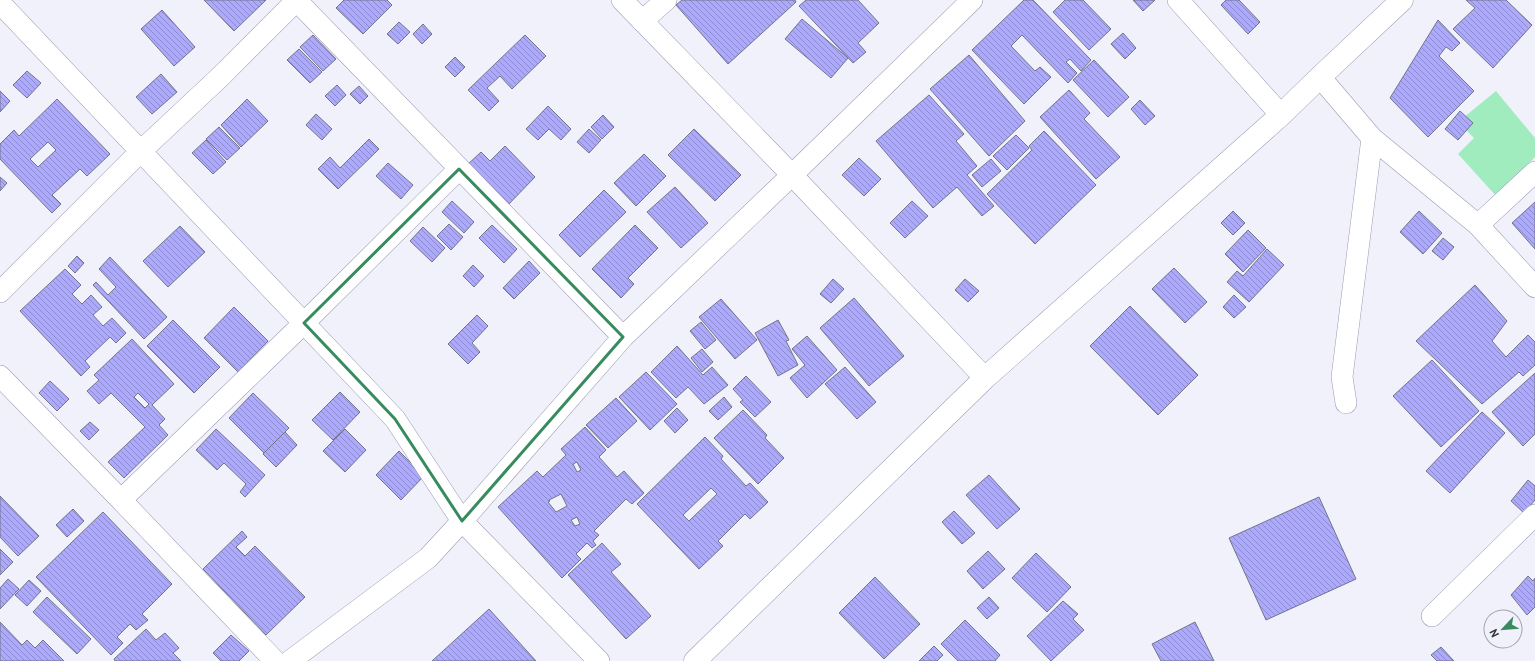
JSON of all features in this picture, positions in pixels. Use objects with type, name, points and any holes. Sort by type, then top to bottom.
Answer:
[{"type":"street","points":[[0,292],[141,151],[220,78],[296,0],[623,337]]},
{"type":"street","points":[[622,0],[792,175],[984,378]]},
{"type":"street","points":[[642,21],[666,0]]},
{"type":"street","points":[[290,661],[428,558],[623,337],[972,0]]},
{"type":"street","points":[[1178,0],[1281,115]]},
{"type":"street","points":[[695,661],[984,378],[1281,115],[1402,0]]},
{"type":"street","points":[[0,3],[395,419],[462,521],[599,661]]},
{"type":"street","points":[[1320,77],[1372,138],[1478,225],[1535,287]]},
{"type":"street","points":[[1346,403],[1342,377],[1372,138]]},
{"type":"street","points":[[121,500],[304,323],[459,169]]},
{"type":"street","points":[[1478,225],[1535,172]]},
{"type":"street","points":[[0,376],[275,661]]},
{"type":"street","points":[[1432,616],[1535,515]]},
{"type":"highlighted area","points":[[459,169],[623,337],[462,521],[395,419],[304,323]]},
{"type":"green space","points":[[1496,91],[1535,138],[1535,157],[1497,197],[1458,154],[1474,138],[1458,122]]},
{"type":"building","points":[[204,0],[266,0],[234,31]]},
{"type":"building","points":[[344,0],[387,0],[392,5],[363,34],[336,8]]},
{"type":"building","points":[[682,0],[795,0],[796,2],[728,64],[676,5]]},
{"type":"building","points":[[806,0],[858,0],[879,23],[858,43],[866,52],[853,63],[799,6]]},
{"type":"building","points":[[1024,0],[1033,0],[1091,60],[1081,71],[1070,59],[1066,62],[1077,73],[1068,83],[1022,35],[1011,46],[1035,71],[1040,67],[1051,77],[1024,104],[972,50]]},
{"type":"building","points":[[1065,0],[1083,0],[1111,29],[1089,50],[1053,12]]},
{"type":"building","points":[[1133,0],[1155,0],[1143,11]]},
{"type":"building","points":[[1226,0],[1239,0],[1260,22],[1248,34],[1221,5]]},
{"type":"building","points":[[1466,0],[1506,0],[1532,25],[1493,68],[1453,29],[1475,8]]},
{"type":"building","points":[[162,10],[195,47],[174,66],[141,29]]},
{"type":"building","points":[[802,19],[848,58],[831,78],[785,39]]},
{"type":"building","points":[[1438,20],[1460,43],[1452,51],[1446,47],[1439,56],[1474,91],[1428,137],[1390,98]]},
{"type":"building","points":[[399,22],[410,32],[398,44],[387,34]]},
{"type":"building","points":[[423,24],[432,34],[422,44],[413,34]]},
{"type":"building","points":[[1123,33],[1136,48],[1125,59],[1111,44]]},
{"type":"building","points":[[313,35],[336,59],[323,71],[300,47]]},
{"type":"building","points":[[525,35],[546,56],[512,89],[500,76],[487,88],[499,101],[489,111],[468,90]]},
{"type":"building","points":[[299,49],[322,72],[310,83],[287,60]]},
{"type":"building","points":[[969,55],[1025,121],[989,156],[930,89]]},
{"type":"building","points":[[455,57],[465,67],[455,77],[445,67]]},
{"type":"building","points":[[1094,60],[1129,97],[1108,117],[1073,80]]},
{"type":"building","points":[[27,71],[41,83],[27,98],[13,85]]},
{"type":"building","points":[[161,74],[177,92],[152,114],[136,97]]},
{"type":"building","points":[[337,85],[346,95],[335,106],[325,96]]},
{"type":"building","points":[[359,86],[368,96],[360,104],[350,94]]},
{"type":"building","points":[[1069,90],[1090,113],[1084,119],[1120,157],[1096,179],[1040,117]]},
{"type":"building","points":[[0,91],[10,101],[0,112]]},
{"type":"building","points":[[929,95],[964,134],[956,141],[977,166],[967,175],[994,206],[982,216],[957,187],[933,208],[876,141]]},
{"type":"building","points":[[57,99],[110,154],[87,176],[80,169],[52,195],[61,204],[52,213],[0,159],[0,144],[14,130],[19,136]],"holes":[[[48,142],[56,150],[38,167],[30,159]]]},
{"type":"building","points":[[247,99],[268,121],[241,147],[221,125]]},
{"type":"building","points":[[1140,100],[1155,116],[1145,125],[1131,109]]},
{"type":"building","points":[[548,106],[571,129],[561,140],[549,129],[538,140],[526,129]]},
{"type":"building","points":[[1460,111],[1473,123],[1458,140],[1445,129]]},
{"type":"building","points":[[316,114],[332,129],[322,140],[306,125]]},
{"type":"building","points":[[603,115],[614,127],[602,139],[591,127]]},
{"type":"building","points":[[219,127],[240,148],[227,160],[206,139]]},
{"type":"building","points":[[589,129],[601,140],[589,153],[577,142]]},
{"type":"building","points":[[694,129],[741,175],[715,201],[668,155]]},
{"type":"building","points":[[1044,131],[1096,185],[1035,244],[987,194],[1032,150],[1029,146]]},
{"type":"building","points":[[1016,135],[1029,148],[1007,170],[993,156]]},
{"type":"building","points":[[369,139],[379,149],[338,189],[318,169],[330,157],[340,168]]},
{"type":"building","points":[[206,140],[226,162],[213,174],[192,153]]},
{"type":"building","points":[[505,146],[535,177],[506,207],[466,166],[481,152],[490,161]]},
{"type":"building","points":[[644,154],[666,176],[636,206],[614,183]]},
{"type":"building","points":[[859,158],[881,179],[864,196],[842,175]]},
{"type":"building","points":[[991,159],[1001,171],[982,187],[972,175]]},
{"type":"building","points":[[388,163],[413,185],[401,199],[376,176]]},
{"type":"building","points":[[0,177],[7,183],[0,191]]},
{"type":"building","points":[[675,187],[708,223],[681,248],[647,212]]},
{"type":"building","points":[[604,190],[626,212],[580,257],[559,235]]},
{"type":"building","points":[[452,201],[474,222],[464,233],[442,212]]},
{"type":"building","points":[[912,201],[928,216],[905,238],[890,223]]},
{"type":"building","points":[[1535,202],[1535,249],[1512,223]]},
{"type":"building","points":[[1233,211],[1245,223],[1233,235],[1221,223]]},
{"type":"building","points":[[1419,211],[1442,233],[1423,254],[1400,232]]},
{"type":"building","points":[[449,224],[463,237],[451,250],[437,236]]},
{"type":"building","points":[[492,225],[517,249],[504,263],[479,238]]},
{"type":"building","points":[[635,225],[658,248],[628,278],[634,284],[621,298],[592,269]]},
{"type":"building","points":[[180,226],[205,252],[168,287],[143,261]]},
{"type":"building","points":[[423,227],[445,248],[432,262],[410,241]]},
{"type":"building","points":[[1248,230],[1266,248],[1243,272],[1225,254]]},
{"type":"building","points":[[1443,238],[1454,247],[1443,260],[1432,251]]},
{"type":"building","points":[[1267,249],[1284,265],[1249,302],[1227,282],[1237,271],[1243,276]]},
{"type":"building","points":[[77,256],[84,263],[75,273],[68,266]]},
{"type":"building","points":[[110,257],[167,317],[144,339],[93,285],[96,282],[108,295],[116,287],[99,269]]},
{"type":"building","points":[[529,261],[540,273],[514,299],[503,288]]},
{"type":"building","points":[[473,265],[484,276],[474,287],[463,276]]},
{"type":"building","points":[[1174,268],[1207,302],[1185,323],[1152,289]]},
{"type":"building","points":[[65,269],[81,285],[72,294],[82,304],[91,295],[102,307],[93,315],[103,326],[112,318],[126,333],[116,343],[110,337],[85,361],[90,367],[81,376],[20,311]]},
{"type":"building","points":[[833,279],[844,289],[831,303],[820,294]]},
{"type":"building","points":[[965,279],[979,291],[968,302],[955,290]]},
{"type":"building","points":[[1475,285],[1507,321],[1492,341],[1506,357],[1528,335],[1535,342],[1535,365],[1523,376],[1519,372],[1482,404],[1416,341]]},
{"type":"building","points":[[1234,295],[1246,307],[1234,318],[1223,307]]},
{"type":"building","points":[[854,298],[904,356],[869,386],[820,328]]},
{"type":"building","points":[[721,299],[757,340],[735,359],[699,317]]},
{"type":"building","points":[[1130,306],[1198,375],[1158,415],[1090,346]]},
{"type":"building","points":[[234,307],[268,341],[238,372],[204,338]]},
{"type":"building","points":[[477,315],[488,326],[472,343],[480,352],[468,364],[448,344]]},
{"type":"building","points":[[173,320],[220,367],[194,393],[147,346]]},
{"type":"building","points":[[778,320],[789,340],[786,341],[798,365],[778,376],[755,333]]},
{"type":"building","points":[[701,322],[716,340],[705,349],[690,331]]},
{"type":"building","points":[[807,336],[837,370],[807,398],[790,378],[805,365],[792,349]]},
{"type":"building","points":[[132,339],[174,384],[152,405],[165,419],[159,425],[168,435],[124,478],[108,462],[145,427],[111,393],[99,404],[87,391],[99,380],[94,375]],"holes":[[[138,393],[149,404],[145,408],[134,397]]]},
{"type":"building","points":[[677,346],[703,375],[712,367],[728,385],[704,404],[688,387],[676,398],[651,372]]},
{"type":"building","points":[[702,349],[713,362],[702,372],[691,358]]},
{"type":"building","points":[[1432,360],[1479,411],[1441,447],[1393,396]]},
{"type":"building","points":[[845,367],[876,402],[857,419],[825,384]]},
{"type":"building","points":[[646,372],[677,404],[650,430],[619,397]]},
{"type":"building","points":[[1535,373],[1535,434],[1523,446],[1492,412]]},
{"type":"building","points":[[746,376],[771,402],[755,417],[740,402],[743,400],[733,389]]},
{"type":"building","points":[[50,381],[69,399],[57,411],[39,393]]},
{"type":"building","points":[[340,392],[360,412],[333,440],[312,420]]},
{"type":"building","points":[[253,393],[289,428],[264,453],[229,418]]},
{"type":"building","points":[[724,397],[732,407],[718,420],[709,411]]},
{"type":"building","points":[[616,398],[637,421],[608,448],[586,425]]},
{"type":"building","points":[[677,408],[688,420],[675,433],[664,421]]},
{"type":"building","points":[[743,410],[767,435],[765,438],[784,458],[758,484],[714,438]]},
{"type":"building","points":[[1482,412],[1505,433],[1450,493],[1426,471]]},
{"type":"building","points":[[90,422],[99,430],[89,440],[80,431]]},
{"type":"building","points":[[585,427],[606,450],[599,457],[617,477],[624,471],[644,493],[632,504],[626,499],[594,531],[599,535],[593,541],[596,545],[592,548],[587,543],[576,554],[581,559],[562,578],[498,507],[537,471],[543,477],[566,455],[561,449]],"holes":[[[577,462],[581,470],[577,472],[573,464]],[[561,494],[567,506],[556,512],[548,502],[550,501],[549,500]],[[577,517],[580,524],[575,526],[571,520]]]},
{"type":"building","points":[[216,429],[265,475],[245,497],[240,492],[246,484],[224,463],[217,470],[196,450]]},
{"type":"building","points":[[345,429],[366,450],[345,472],[323,451]]},
{"type":"building","points":[[285,432],[297,445],[276,467],[263,454]]},
{"type":"building","points":[[705,437],[723,456],[721,459],[746,486],[750,483],[768,502],[750,519],[745,514],[718,541],[723,546],[699,569],[637,504]],"holes":[[[711,488],[717,494],[689,521],[683,515]]]},
{"type":"building","points":[[399,451],[424,476],[401,500],[376,475]]},
{"type":"building","points":[[989,475],[1020,509],[997,529],[966,495]]},
{"type":"building","points":[[1528,480],[1535,486],[1535,500],[1524,513],[1511,501]]},
{"type":"building","points":[[0,496],[39,536],[18,556],[0,537]]},
{"type":"building","points":[[1319,497],[1356,579],[1266,620],[1229,538]]},
{"type":"building","points":[[73,509],[84,521],[67,537],[56,525]]},
{"type":"building","points":[[954,511],[975,533],[962,544],[942,522]]},
{"type":"building","points":[[103,512],[172,584],[142,614],[148,620],[136,630],[130,624],[117,637],[123,643],[111,655],[36,577]]},
{"type":"building","points":[[242,531],[247,537],[236,547],[245,556],[255,546],[305,597],[266,635],[203,569]]},
{"type":"building","points":[[602,543],[621,564],[611,572],[651,616],[626,639],[568,575]]},
{"type":"building","points":[[0,549],[13,562],[0,575]]},
{"type":"building","points":[[988,551],[1005,569],[983,589],[967,571]]},
{"type":"building","points":[[1036,553],[1071,587],[1047,612],[1012,578]]},
{"type":"building","points":[[1528,576],[1533,581],[1535,578],[1535,607],[1527,615],[1511,595]]},
{"type":"building","points":[[875,577],[920,624],[884,659],[839,613]]},
{"type":"building","points":[[8,579],[19,589],[0,609],[0,588]]},
{"type":"building","points":[[29,580],[41,591],[27,606],[15,595]]},
{"type":"building","points":[[47,597],[91,639],[77,654],[33,612]]},
{"type":"building","points":[[989,597],[999,608],[987,619],[977,608]]},
{"type":"building","points":[[1063,601],[1078,614],[1073,619],[1084,630],[1051,661],[1027,636]]},
{"type":"building","points":[[489,609],[536,661],[432,661]]},
{"type":"building","points":[[965,620],[1000,655],[995,661],[958,661],[941,644]]},
{"type":"building","points":[[0,622],[22,645],[27,640],[35,648],[43,640],[64,661],[0,661]]},
{"type":"building","points":[[1195,622],[1214,661],[1161,661],[1152,644]]},
{"type":"building","points":[[146,629],[156,640],[165,633],[179,648],[173,653],[181,661],[115,661],[114,659]]},
{"type":"building","points":[[231,635],[249,651],[239,661],[221,661],[213,653]]},
{"type":"building","points":[[934,646],[943,655],[937,661],[919,661]]},
{"type":"building","points":[[1441,647],[1454,661],[1437,661],[1431,655]]}]
